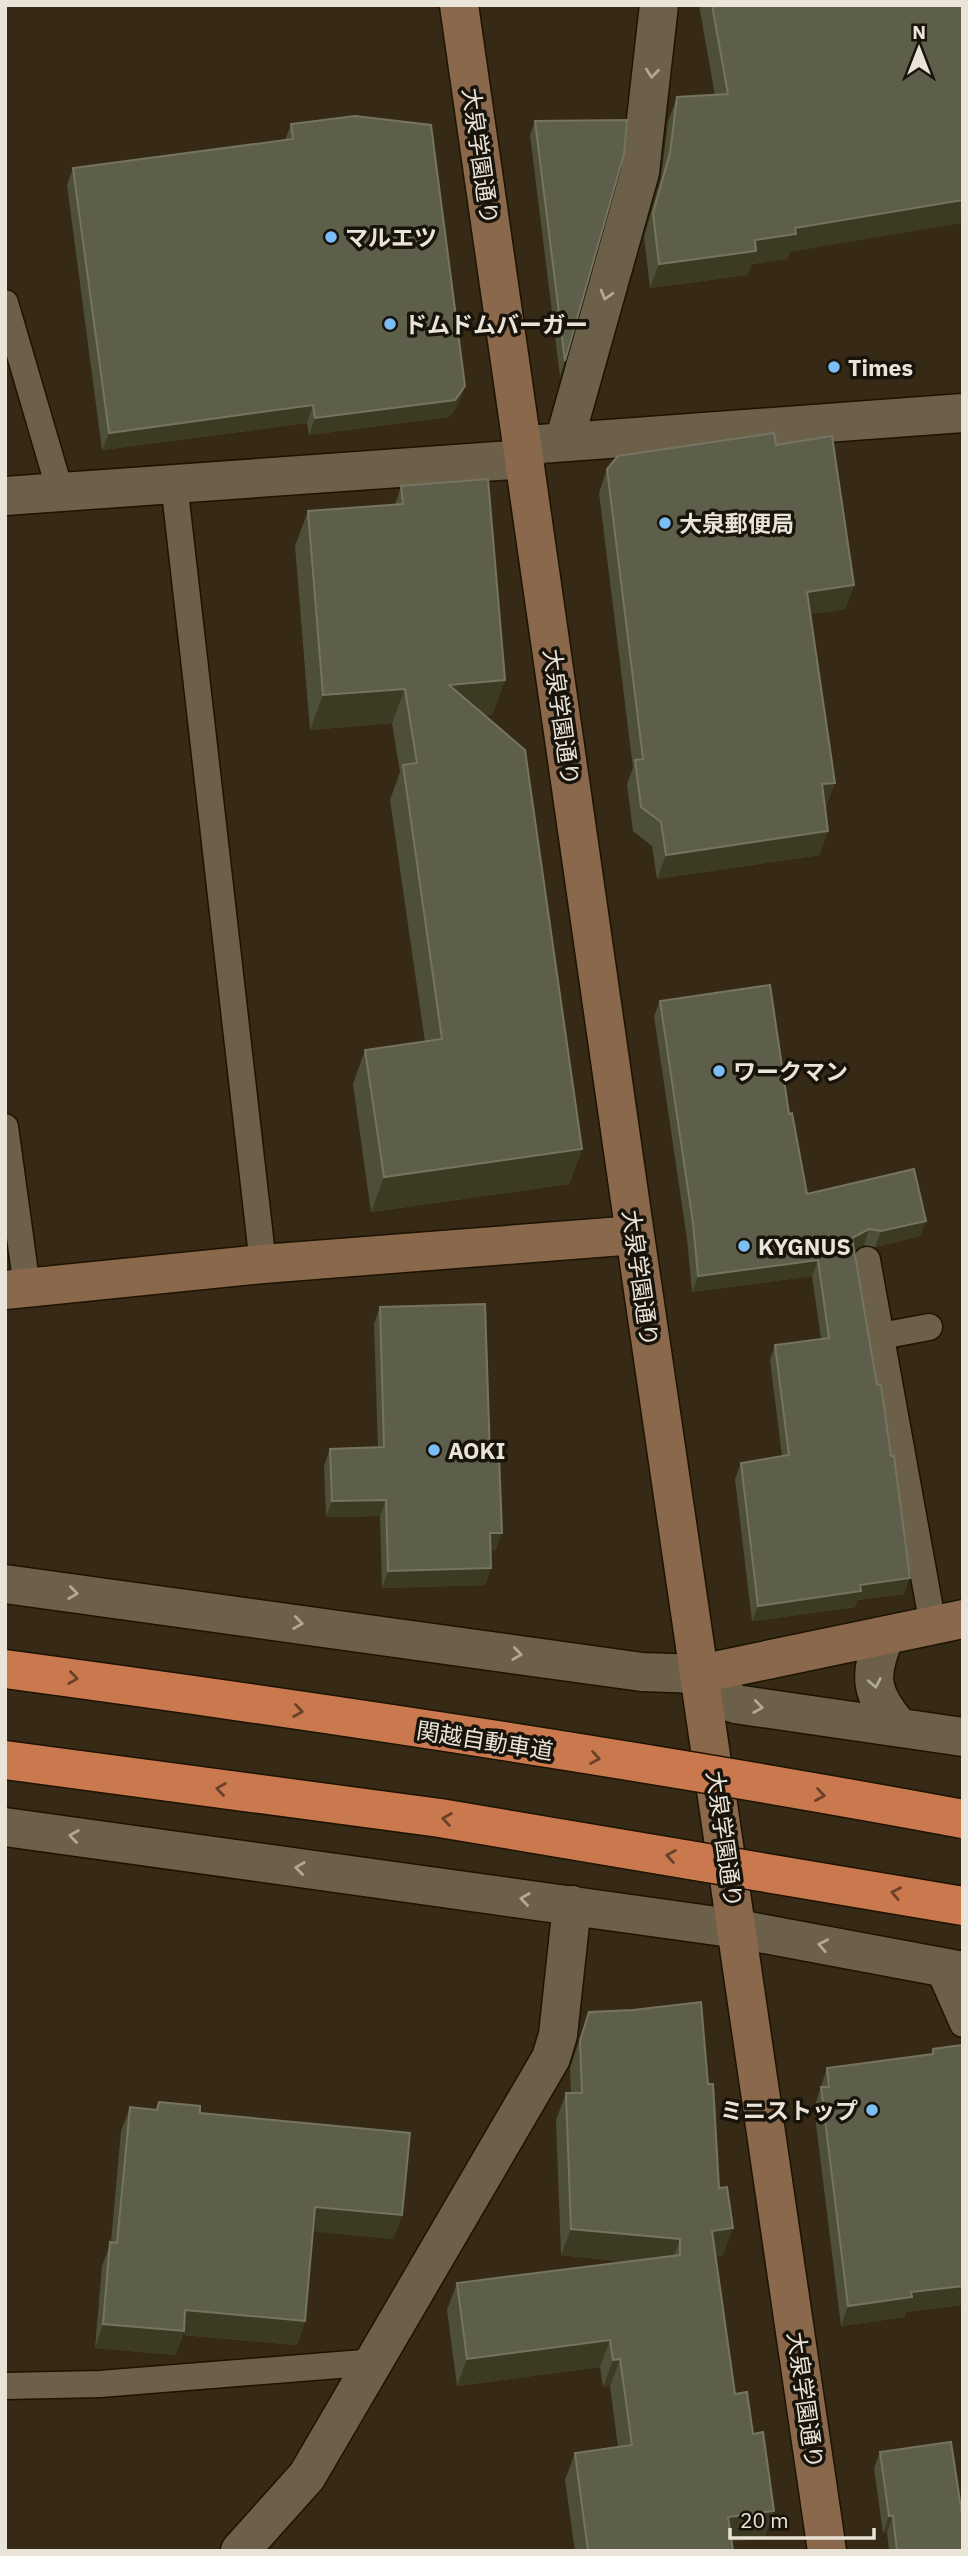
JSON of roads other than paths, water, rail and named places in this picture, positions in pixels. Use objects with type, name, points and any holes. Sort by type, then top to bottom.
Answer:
[{"type":"highway","name":"関越自動車道","points":[[5,1669],[189,1694],[548,1750],[963,1819]]},
{"type":"highway","points":[[5,1760],[440,1818],[963,1906]]},
{"type":"street","name":"大泉学園通り","points":[[459,5],[827,2551]]},
{"type":"street","points":[[564,442],[640,172],[659,5]]},
{"type":"street","points":[[5,496],[525,452],[564,442],[963,413]]},
{"type":"street","points":[[16,1289],[264,1264],[635,1235]]},
{"type":"street","points":[[5,1584],[642,1672],[701,1674],[948,1623]]},
{"type":"street","points":[[885,1636],[873,1670],[873,1685],[882,1708],[898,1726]]},
{"type":"street","points":[[701,1674],[735,1704],[963,1737]]},
{"type":"street","points":[[5,1827],[738,1929],[951,1969]]},
{"type":"street","points":[[240,2551],[307,2476],[376,2362],[551,2058],[558,2035],[572,1905]]},
{"type":"lane","points":[[5,303],[60,491]]},
{"type":"lane","points":[[174,483],[264,1264]]},
{"type":"lane","points":[[5,1127],[16,1289]]},
{"type":"lane","points":[[867,1260],[881,1336],[948,1623]]},
{"type":"lane","points":[[881,1336],[929,1327]]},
{"type":"lane","points":[[951,1969],[963,2024]]},
{"type":"lane","points":[[5,2386],[100,2384],[376,2362]]},
{"type":"place","name":"マルエツ","points":[[331,237]]},
{"type":"place","name":"ドムドムバーガー","points":[[390,324]]},
{"type":"place","name":"Times","points":[[834,367]]},
{"type":"place","name":"大泉郵便局","points":[[665,523]]},
{"type":"place","name":"ワークマン","points":[[719,1071]]},
{"type":"place","name":"KYGNUS","points":[[744,1246]]},
{"type":"place","name":"AOKI","points":[[434,1450]]},
{"type":"place","name":"ミニストップ","points":[[872,2110]]}]
